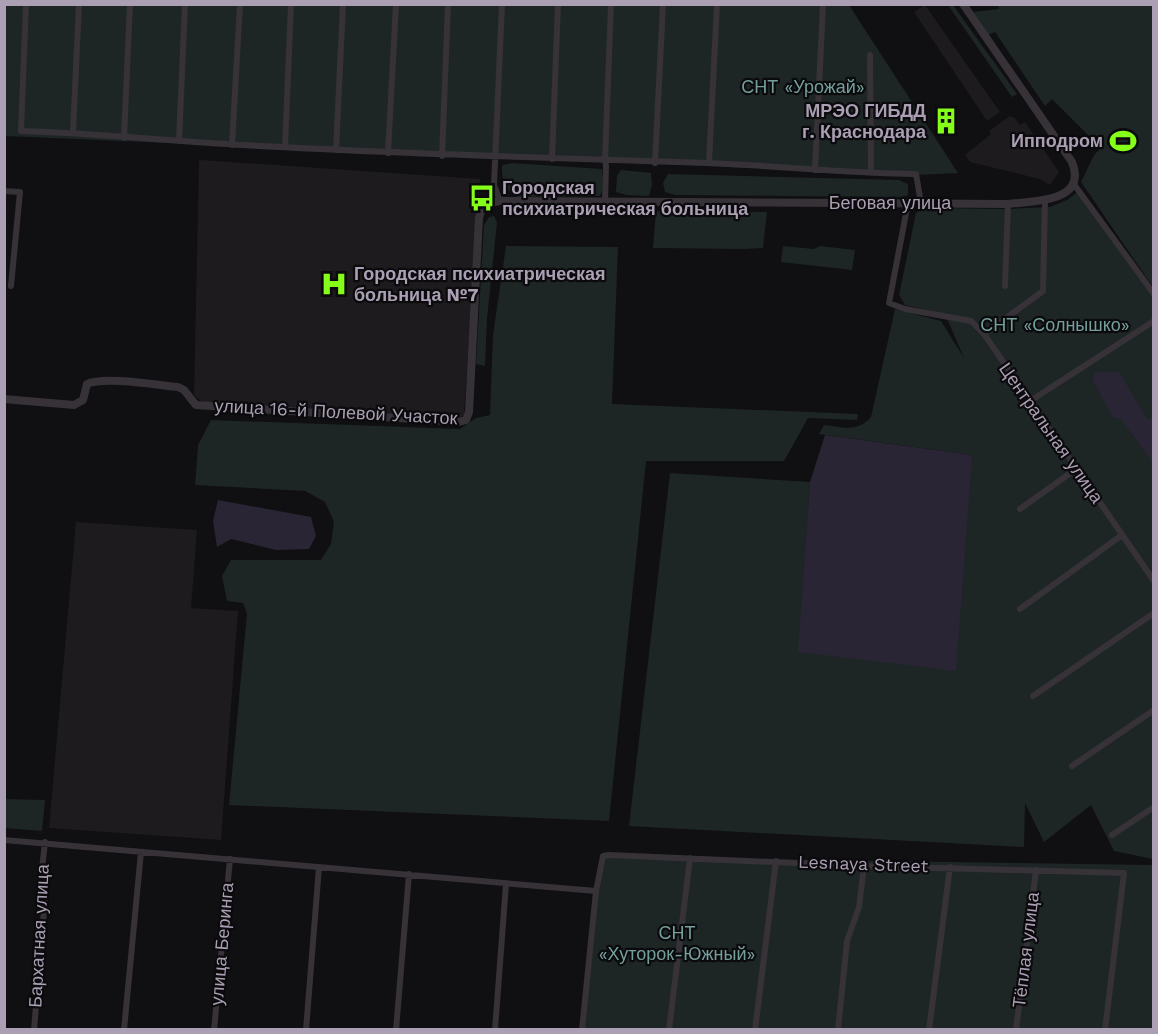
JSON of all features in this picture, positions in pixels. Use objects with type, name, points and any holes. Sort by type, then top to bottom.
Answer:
[{"type":"street","points":[[26,4],[21,131],[73,132],[124,138],[442,156],[709,163],[916,174],[921,203]]},
{"type":"street","points":[[73,132],[80,4]]},
{"type":"street","points":[[124,138],[130,4]]},
{"type":"street","points":[[178,141],[185,4]]},
{"type":"street","points":[[232,145],[240,4]]},
{"type":"street","points":[[285,147],[291,4]]},
{"type":"street","points":[[336,150],[343,4]]},
{"type":"street","points":[[388,153],[396,4]]},
{"type":"street","points":[[442,156],[448,4]]},
{"type":"street","points":[[500,201],[494,185],[502,4]]},
{"type":"street","points":[[552,159],[558,4]]},
{"type":"street","points":[[605,202],[611,4]]},
{"type":"street","points":[[655,163],[663,4]]},
{"type":"street","points":[[709,163],[717,4]]},
{"type":"street","points":[[815,170],[823,4]]},
{"type":"street","points":[[963,4],[1072,162],[1075,168],[1073,183],[1154,294]]},
{"type":"street","points":[[870,55],[871,173]]},
{"type":"street","name":"Беговая улица","points":[[487,203],[500,201],[1008,204],[1059,197],[1073,183]]},
{"type":"street","points":[[4,191],[20,192],[10,286]]},
{"type":"street","points":[[984,334],[1043,291],[1045,200]]},
{"type":"street","name":"улица 16-й Полевой Участок","points":[[4,399],[77,404],[84,400],[87,384],[110,381],[178,387],[184,390],[196,405],[459,422],[466,420],[469,412],[479,218],[481,210],[487,203]]},
{"type":"street","name":"Центральная улица","points":[[908,203],[889,303],[914,311],[971,321],[984,334],[1154,581]]},
{"type":"street","points":[[1005,286],[1008,204]]},
{"type":"street","points":[[1030,401],[1154,321]]},
{"type":"street","points":[[1020,509],[1076,469]]},
{"type":"street","points":[[1020,609],[1122,535]]},
{"type":"street","points":[[1033,696],[1154,613]]},
{"type":"street","points":[[1072,766],[1154,710]]},
{"type":"street","points":[[1113,836],[1154,807]]},
{"type":"street","points":[[4,840],[596,891],[582,1029]]},
{"type":"street","name":"Бархатная улица","points":[[34,1029],[45,898],[42,869],[45,842]]},
{"type":"street","points":[[124,1029],[141,852]]},
{"type":"street","name":"Lesnaya Street","points":[[596,891],[603,856],[609,855],[864,866],[1124,873],[1105,1029]]},
{"type":"street","points":[[669,1029],[690,858]]},
{"type":"street","name":"улица Беринга","points":[[214,1029],[230,859]]},
{"type":"street","points":[[755,1029],[776,861]]},
{"type":"street","points":[[838,1029],[847,942],[859,907],[864,866]]},
{"type":"street","points":[[306,1029],[319,867]]},
{"type":"street","points":[[929,1029],[950,867]]},
{"type":"street","name":"Тёплая улица","points":[[1016,1029],[1036,870]]},
{"type":"street","points":[[396,1029],[409,874]]},
{"type":"street","points":[[495,1029],[506,884]]},
{"type":"shaded area","points":[[925,5],[1000,112],[987,121],[914,12]]},
{"type":"shaded area","points":[[1010,116],[1015,118],[1020,125],[1025,122],[1059,172],[1050,185],[1040,179],[970,162],[965,155],[991,134],[989,131]]},
{"type":"shaded area","name":"Городская психиатрическая больница №7","points":[[199,161],[480,179],[464,414],[461,418],[203,403],[194,395]]},
{"type":"shaded area","points":[[1095,372],[1119,372],[1147,419],[1153,418],[1153,463],[1121,419],[1113,417],[1093,381]]},
{"type":"shaded area","points":[[825,435],[972,455],[956,671],[798,652],[810,482]]},
{"type":"shaded area","points":[[218,500],[311,517],[316,536],[309,549],[276,550],[231,539],[217,547],[213,521]]},
{"type":"shaded area","points":[[76,522],[197,530],[191,608],[238,611],[221,840],[49,828]]},
{"type":"green space","name":"Ипподром","points":[[998,4],[1153,5],[1153,287],[1081,182],[1094,155],[1101,148],[1052,99],[1045,106],[995,32],[988,35],[973,12],[999,9]]},
{"type":"green space","name":"СНТ «Урожай»","points":[[4,5],[849,5],[958,173],[917,175],[5,136]]},
{"type":"green space","points":[[948,5],[953,5],[1017,94],[1012,97]]},
{"type":"green space","points":[[512,163],[602,169],[603,189],[600,196],[517,197],[507,187],[502,175],[502,165]]},
{"type":"green space","points":[[621,170],[651,173],[652,185],[649,196],[616,192],[617,176]]},
{"type":"green space","points":[[668,174],[899,180],[908,184],[908,195],[901,197],[676,195],[665,192],[663,183]]},
{"type":"green space","name":"СНТ «Солнышко»","points":[[1079,191],[1153,296],[1153,859],[1114,851],[1091,805],[1044,842],[1025,803],[1024,847],[629,826],[670,473],[810,482],[799,652],[972,455],[819,434],[824,425],[855,427],[871,417],[895,309],[941,321],[964,358],[945,314],[905,305],[899,295],[916,213],[923,208],[1050,207],[1067,200]]},
{"type":"green space","points":[[656,211],[767,212],[763,248],[653,248]]},
{"type":"green space","points":[[494,216],[497,222],[487,319],[485,366],[476,364],[484,225],[489,217]]},
{"type":"green space","points":[[506,246],[618,247],[612,404],[858,414],[857,420],[808,418],[784,461],[646,461],[609,821],[229,805],[247,614],[243,603],[227,601],[222,576],[231,560],[321,560],[331,544],[334,522],[325,502],[305,491],[195,485],[198,445],[211,420],[460,429],[476,418],[490,415],[493,335]]},
{"type":"green space","points":[[783,246],[814,249],[820,246],[855,250],[852,270],[781,262]]},
{"type":"green space","points":[[4,799],[45,800],[42,831],[5,828]]},
{"type":"green space","name":"СНТ «Хуторок-Южный»","points":[[604,857],[1153,865],[1153,1029],[582,1030],[596,891]]},
{"type":"place","name":"МРЭО ГИБДД г. Краснодара","points":[[946,121]]},
{"type":"place","name":"Ипподром","points":[[1123,141]]},
{"type":"place","name":"Городская психиатрическая больница","points":[[482,198]]},
{"type":"place","name":"Городская психиатрическая больница №7","points":[[334,284]]}]
